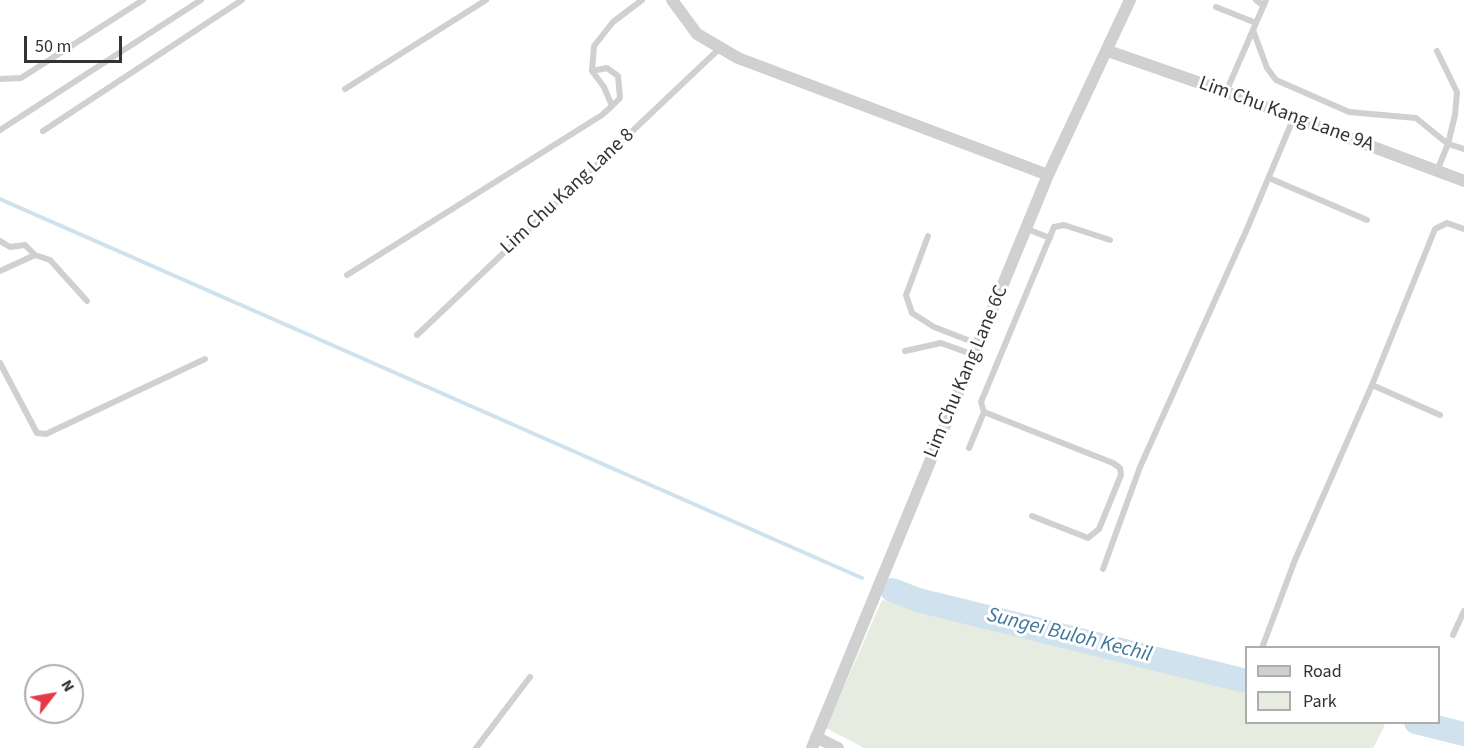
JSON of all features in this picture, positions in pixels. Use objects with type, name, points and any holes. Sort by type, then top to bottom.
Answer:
[{"type":"street","points":[[672,0],[697,34],[719,49],[1048,175]]},
{"type":"street","name":"Lim Chu Kang Lane 6C","points":[[814,742],[1048,175],[1130,0]]},
{"type":"street","name":"Lim Chu Kang Lane 9A","points":[[1108,51],[1227,92],[1464,181]]},
{"type":"street","points":[[814,742],[838,748]]},
{"type":"lane","points":[[0,130],[201,0]]},
{"type":"lane","points":[[44,131],[242,0]]},
{"type":"lane","points":[[345,89],[486,0]]},
{"type":"lane","points":[[612,106],[604,87],[592,71],[594,46],[614,22],[642,0]]},
{"type":"lane","points":[[1227,92],[1265,3],[1256,0]]},
{"type":"lane","points":[[0,79],[21,78],[140,1]]},
{"type":"lane","points":[[1216,7],[1256,23]]},
{"type":"lane","points":[[1253,30],[1267,68],[1276,80],[1349,112],[1416,118],[1448,144],[1464,149]]},
{"type":"lane","name":"Lim Chu Kang Lane 8","points":[[417,335],[719,49]]},
{"type":"lane","points":[[1437,51],[1457,92],[1455,115],[1448,144],[1437,171]]},
{"type":"lane","points":[[347,276],[592,121],[612,106],[620,98],[618,76],[607,68],[592,71]]},
{"type":"lane","points":[[1103,569],[1140,467],[1294,117]]},
{"type":"lane","points":[[1269,178],[1367,220]]},
{"type":"lane","points":[[1263,646],[1295,560],[1372,385],[1435,228],[1447,223],[1464,228]]},
{"type":"lane","points":[[969,447],[984,412],[981,402],[1054,227],[1059,224],[1110,240]]},
{"type":"lane","points":[[1027,228],[1050,238]]},
{"type":"lane","points":[[928,236],[906,295],[912,314],[976,350]]},
{"type":"lane","points":[[0,241],[10,247],[25,245],[35,255],[50,260],[87,301]]},
{"type":"lane","points":[[0,271],[35,255]]},
{"type":"lane","points":[[906,351],[941,343],[976,350]]},
{"type":"lane","points":[[0,363],[37,433],[46,434],[206,359]]},
{"type":"lane","points":[[1372,385],[1440,415]]},
{"type":"lane","points":[[984,412],[1113,463],[1120,468],[1121,475],[1099,529],[1088,538],[1032,516]]},
{"type":"lane","points":[[1453,635],[1464,610]]},
{"type":"lane","points":[[476,748],[530,677]]},
{"type":"green space","points":[[882,600],[1245,691],[1245,724],[1385,725],[1373,748],[864,748],[826,728]]},
{"type":"waterway","points":[[0,199],[862,578]]},
{"type":"waterway","name":"Sungei Buloh Kechil","points":[[892,590],[918,600],[1245,681]]},
{"type":"waterway","name":"Sungei Buloh Kechil","points":[[1424,724],[1464,734]]}]
